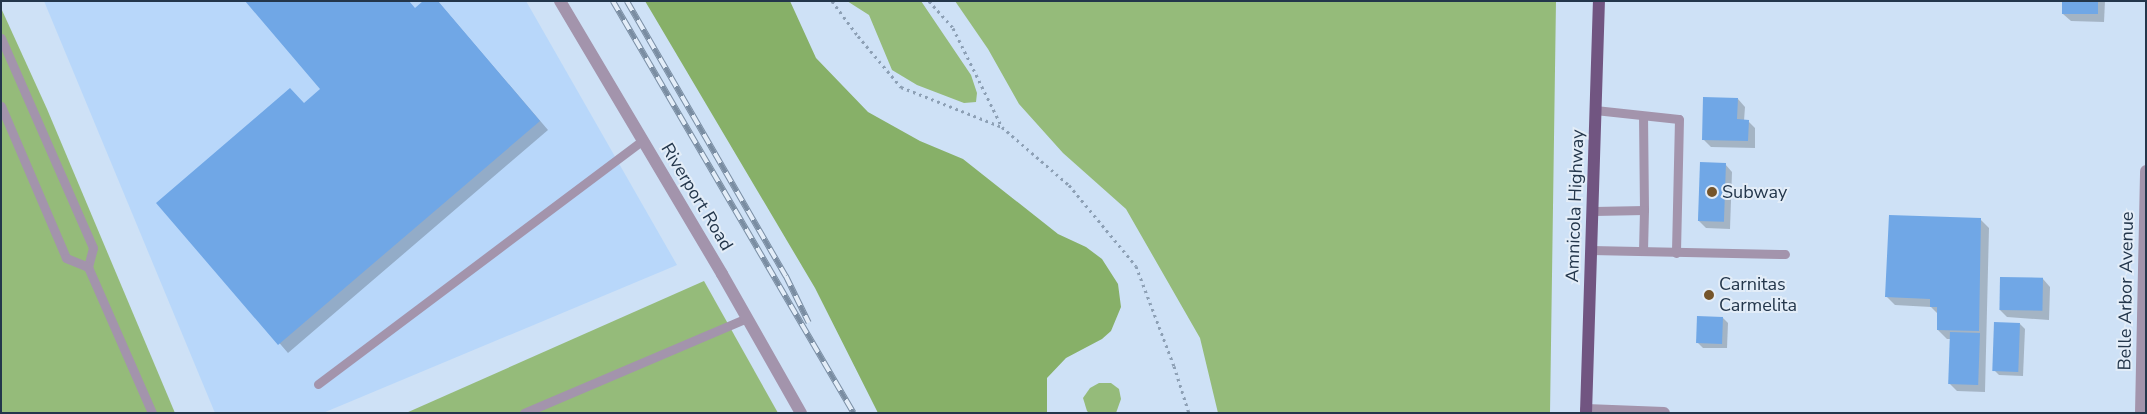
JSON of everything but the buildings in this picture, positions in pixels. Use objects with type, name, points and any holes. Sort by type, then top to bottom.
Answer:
[{"type":"main road","name":"Amnicola Highway","points":[[1586,411],[1594,211],[1599,1]]},
{"type":"street","name":"Riverport Road","points":[[560,1],[801,413]]},
{"type":"street","name":"Belle Arbor Avenue","points":[[2141,413],[2146,171]]},
{"type":"street","points":[[1586,411],[1664,413]]},
{"type":"lane","points":[[1,38],[93,248],[88,268],[152,413]]},
{"type":"lane","points":[[1,106],[66,258],[88,268]]},
{"type":"lane","points":[[1595,110],[1679,119],[1676,252]]},
{"type":"lane","points":[[1643,116],[1643,252]]},
{"type":"lane","points":[[318,384],[643,140]]},
{"type":"lane","points":[[1594,211],[1644,210]]},
{"type":"lane","points":[[1591,250],[1786,254]]},
{"type":"lane","points":[[524,413],[747,318]]},
{"type":"path","points":[[832,1],[858,36],[901,87],[1002,127],[1069,184],[1136,266],[1174,366],[1189,413]]},
{"type":"path","points":[[929,1],[953,28],[1002,127]]},
{"type":"shaded area","points":[[44,1],[526,1],[677,265],[323,413],[215,413]]},
{"type":"green space","points":[[645,1],[790,1],[816,58],[868,112],[920,141],[963,159],[1058,234],[1086,247],[1102,259],[1118,284],[1121,307],[1111,331],[1102,339],[1066,358],[1047,378],[1047,413],[878,413],[815,288]]},
{"type":"green space","points":[[847,1],[921,1],[971,75],[977,93],[976,102],[964,103],[917,85],[892,70],[869,15]]},
{"type":"green space","points":[[955,1],[1556,1],[1550,413],[1218,413],[1200,338],[1126,209],[1063,153],[1019,104],[988,49]]},
{"type":"green space","points":[[1,8],[47,109],[175,413],[1,413]]},
{"type":"green space","points":[[704,281],[778,413],[406,413]]},
{"type":"green space","points":[[1099,383],[1111,383],[1119,389],[1121,399],[1116,413],[1089,413],[1087,411],[1083,398],[1090,388]]},
{"type":"railway","points":[[613,1],[854,413]]},
{"type":"railway","points":[[627,1],[786,276],[809,323]]},
{"type":"place","name":"Subway","points":[[1712,192]]},
{"type":"place","name":"Carnitas Carmelita","points":[[1709,295]]}]
